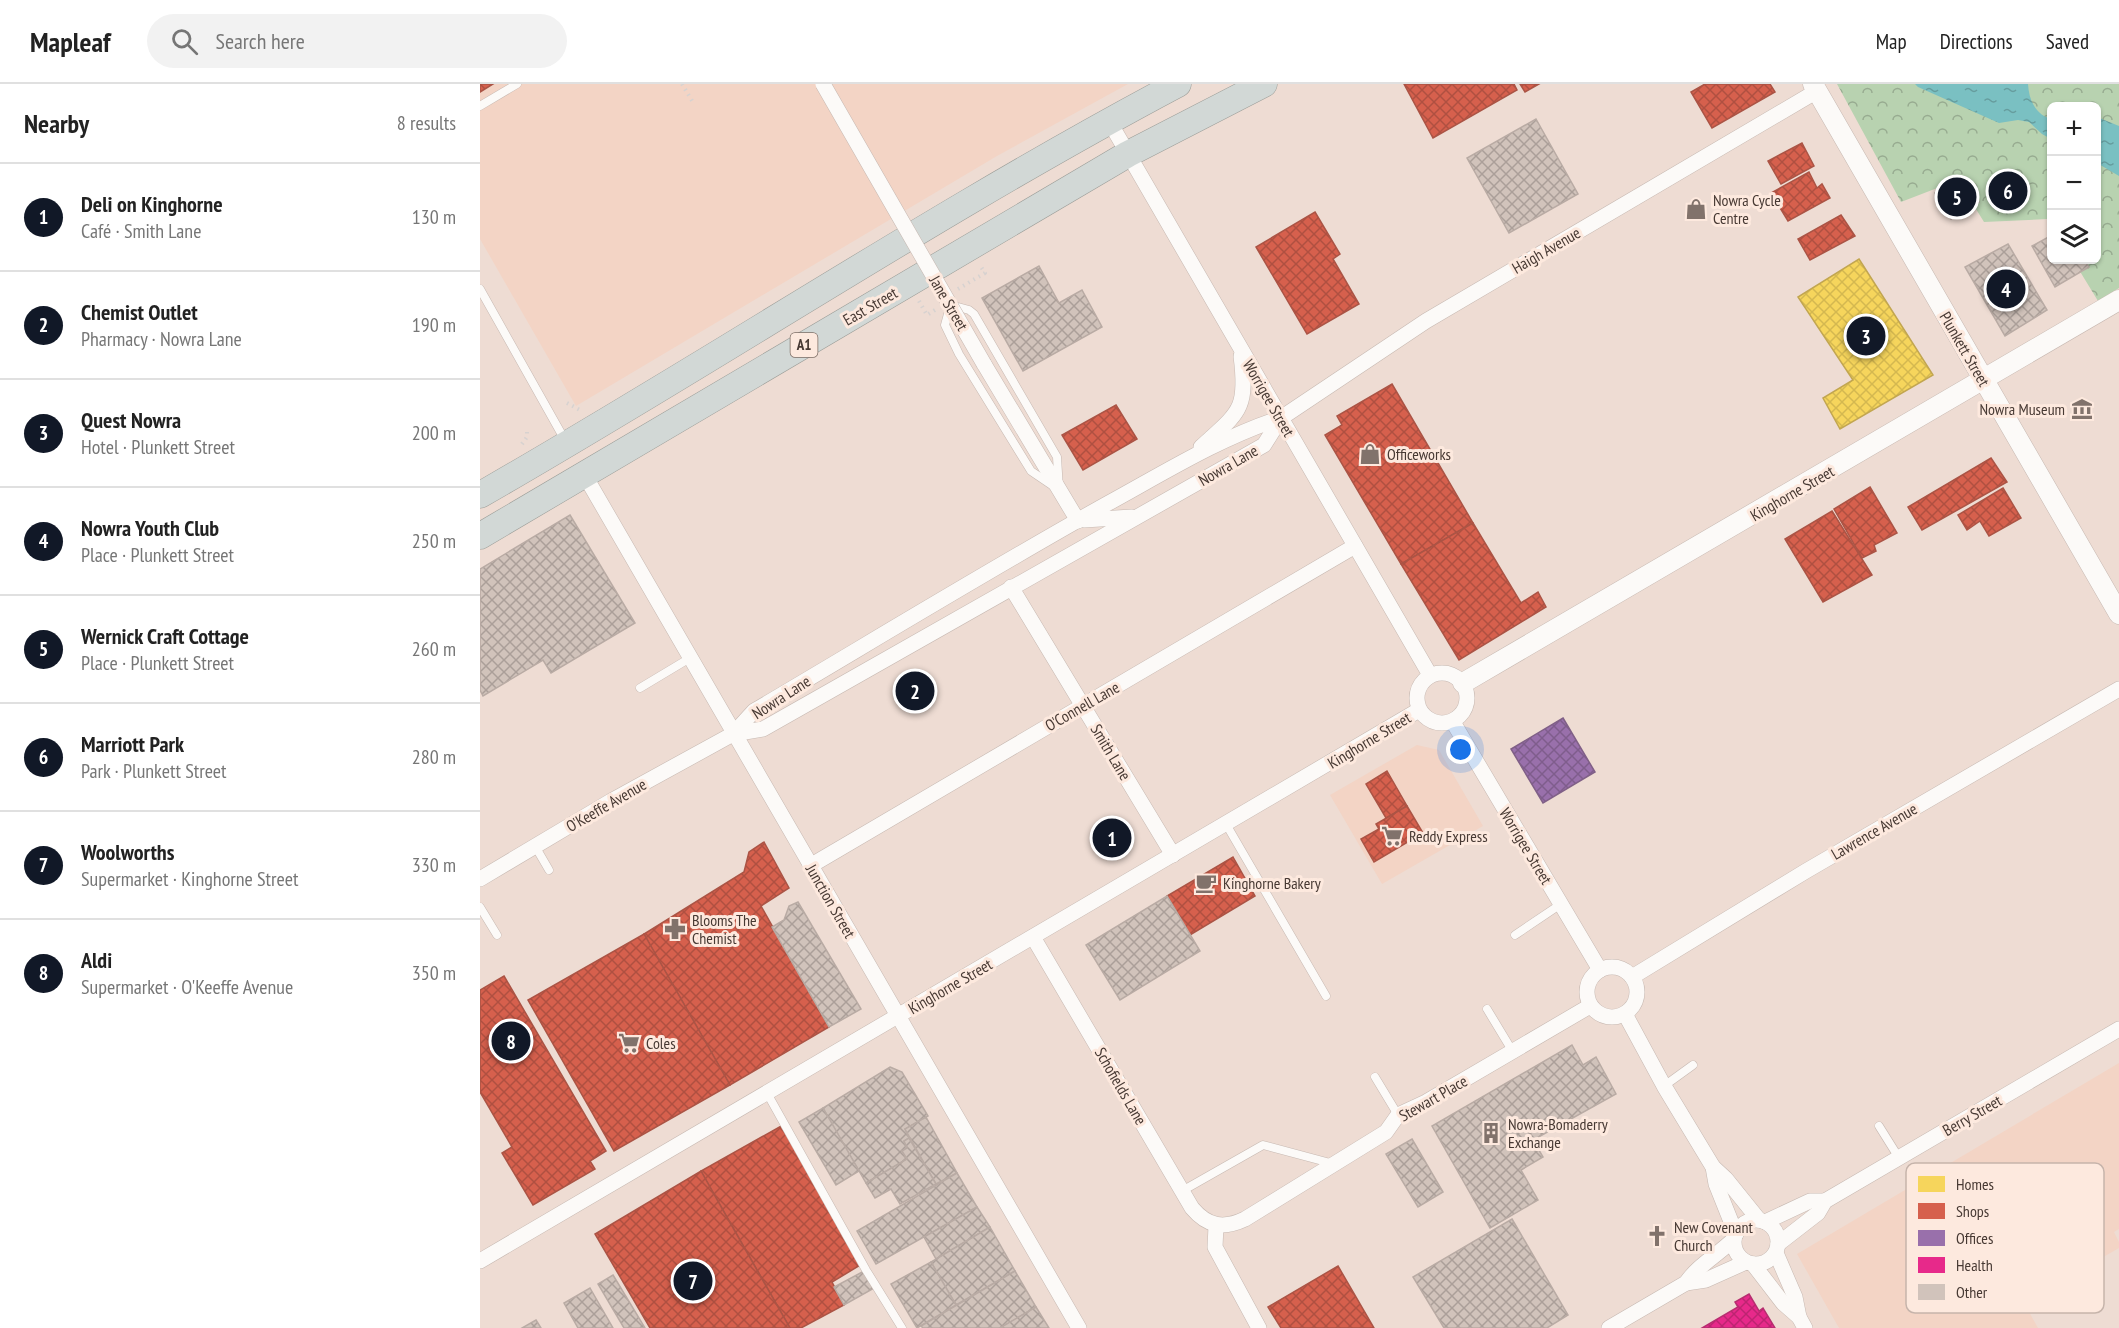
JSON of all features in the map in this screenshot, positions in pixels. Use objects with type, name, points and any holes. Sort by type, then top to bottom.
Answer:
[{"type":"highway","name":"A1","points":[[480,495],[851,272],[1109,121],[1178,84]]},
{"type":"highway","name":"East Street","points":[[480,536],[1128,154],[1264,84]]},
{"type":"street","name":"Jane Street","points":[[823,84],[984,364],[1078,521]]},
{"type":"street","name":"Plunkett Street","points":[[1815,88],[2119,614]]},
{"type":"street","name":"Haigh Avenue","points":[[1281,418],[1426,321],[1815,88]]},
{"type":"street","name":"Worrigee Street","points":[[1109,121],[1430,675]]},
{"type":"street","name":"Kinghorne Street","points":[[1463,683],[2119,300]]},
{"type":"street","name":"Nowra Lane","points":[[1188,460],[1238,411],[1243,397],[1244,382],[1240,348]]},
{"type":"street","name":"Nowra Lane","points":[[733,734],[754,711],[1078,521],[1188,460],[1254,427],[1281,418]]},
{"type":"street","name":"Nowra Lane","points":[[733,734],[763,729],[1264,445],[1281,418]]},
{"type":"street","name":"Junction Street","points":[[584,474],[1079,1328]]},
{"type":"street","name":"Nowra Lane","points":[[1078,521],[1138,516]]},
{"type":"street","name":"Nowra Lane","points":[[1047,567],[1078,521]]},
{"type":"street","name":"O'Connell Lane","points":[[810,866],[1355,546]]},
{"type":"street","name":"Smith Lane","points":[[1011,587],[1173,855]]},
{"type":"street","points":[[1451,674],[1463,683],[1468,698],[1467,705],[1464,712],[1452,722],[1430,721],[1419,710],[1417,691],[1424,679],[1430,675],[1451,674]]},
{"type":"street","name":"Lawrence Avenue","points":[[1632,976],[1806,871],[2119,689]]},
{"type":"street","name":"Kinghorne Street","points":[[480,1261],[1419,710]]},
{"type":"street","name":"Worrigee Street","points":[[1452,722],[1600,970]]},
{"type":"street","name":"O'Keeffe Avenue","points":[[480,879],[733,734]]},
{"type":"street","name":"Schofields Lane","points":[[1034,937],[1182,1191],[1197,1214],[1216,1226]]},
{"type":"street","points":[[1606,967],[1620,968],[1632,976],[1636,984],[1636,1001],[1625,1014],[1602,1016],[1590,1006],[1586,993],[1587,986],[1594,974],[1600,970],[1606,967]]},
{"type":"street","name":"Stewart Place","points":[[1216,1226],[1231,1225],[1245,1219],[1386,1132],[1398,1115],[1426,1102],[1590,1006]]},
{"type":"street","points":[[1625,1014],[1664,1086],[1713,1167],[1762,1221],[1775,1231],[1777,1249],[1802,1322]]},
{"type":"street","name":"Berry Street","points":[[1777,1249],[1818,1213],[1825,1201],[2119,1029]]},
{"type":"street","points":[[1713,1167],[1716,1184],[1735,1236],[1736,1250],[1802,1322]]},
{"type":"street","name":"Berry Street","points":[[1762,1221],[1810,1201],[1825,1201]]},
{"type":"street","points":[[1686,1283],[1693,1272],[1711,1260],[1746,1223],[1762,1221]]},
{"type":"street","points":[[1216,1226],[1215,1247],[1259,1328]]},
{"type":"street","points":[[1609,1328],[1686,1283],[1706,1280],[1749,1263],[1763,1263],[1777,1249]]},
{"type":"lane","points":[[480,106],[517,84]]},
{"type":"lane","points":[[480,289],[568,444]]},
{"type":"lane","points":[[958,307],[969,310],[988,336],[1057,457],[1059,490],[1031,471],[959,354],[945,325],[952,309],[958,307]]},
{"type":"lane","points":[[640,688],[690,658]]},
{"type":"lane","points":[[1226,824],[1326,996]]},
{"type":"lane","points":[[535,846],[549,870]]},
{"type":"lane","points":[[1515,935],[1561,904]]},
{"type":"lane","points":[[480,907],[497,935]]},
{"type":"lane","points":[[1487,1009],[1513,1052]]},
{"type":"lane","points":[[1664,1086],[1693,1065]]},
{"type":"lane","points":[[1375,1077],[1398,1115]]},
{"type":"lane","points":[[767,1093],[866,1270],[902,1328]]},
{"type":"lane","points":[[1880,1126],[1899,1158]]},
{"type":"lane","points":[[1182,1191],[1263,1145],[1335,1164]]},
{"type":"path","points":[[682,84],[694,104]]},
{"type":"path","points":[[959,284],[965,292]]},
{"type":"path","points":[[910,306],[919,301],[927,315],[936,309]]},
{"type":"path","points":[[567,404],[580,410],[586,408]]},
{"type":"path","points":[[513,449],[526,440],[527,429]]},
{"type":"shaded area","points":[[480,84],[1128,84],[997,156],[576,406],[480,239]]},
{"type":"shaded area","points":[[1417,745],[1439,750],[1483,826],[1382,884],[1330,795]]},
{"type":"shaded area","points":[[2119,1063],[2119,1229],[2114,1232],[2119,1248],[2104,1257],[2104,1163],[1950,1163]]},
{"type":"shaded area","points":[[1906,1189],[1906,1313],[2030,1313],[2038,1328],[1839,1328],[1797,1254]]},
{"type":"green space","points":[[1837,84],[2119,84],[2119,288],[2098,301],[2075,264],[2101,264],[2101,102],[2047,102],[2047,219],[1984,222],[1958,180],[1901,202]]},
{"type":"water","points":[[1915,84],[2028,84],[2034,106],[2047,118],[2047,137],[2029,122],[2018,120],[1999,123]]},
{"type":"water","points":[[2101,119],[2119,126],[2119,176],[2101,165]]},
{"type":"building: Homes","points":[[1859,259],[1933,375],[1840,429],[1823,398],[1853,380],[1798,297]]},
{"type":"building: Shops","points":[[480,84],[493,84],[480,92]]},
{"type":"building: Shops","points":[[1404,84],[1514,84],[1517,90],[1433,138]]},
{"type":"building: Shops","points":[[1520,84],[1539,84],[1525,92]]},
{"type":"building: Shops","points":[[1705,84],[1770,84],[1775,92],[1712,128],[1691,92]]},
{"type":"building: Shops","points":[[1802,143],[1814,166],[1781,184],[1768,161]]},
{"type":"building: Shops","points":[[1809,172],[1817,188],[1822,184],[1830,198],[1788,221],[1771,193]]},
{"type":"building: Shops","points":[[1315,212],[1340,254],[1333,259],[1359,304],[1307,334],[1256,247]]},
{"type":"building: Shops","points":[[1841,215],[1855,236],[1810,260],[1798,239]]},
{"type":"building: Shops","points":[[1392,384],[1473,523],[1401,564],[1325,435],[1342,425],[1337,416]]},
{"type":"building: Shops","points":[[1116,405],[1137,439],[1083,470],[1062,435]]},
{"type":"building: Shops","points":[[1991,458],[2007,482],[1922,530],[1908,507]]},
{"type":"building: Shops","points":[[1870,487],[1897,533],[1874,545],[1876,551],[1862,558],[1834,509]]},
{"type":"building: Shops","points":[[2003,488],[2021,518],[1989,536],[1980,521],[1967,530],[1958,515]]},
{"type":"building: Shops","points":[[1832,511],[1872,575],[1823,602],[1785,539]]},
{"type":"building: Shops","points":[[1473,523],[1521,603],[1538,592],[1546,607],[1459,660],[1401,564]]},
{"type":"building: Shops","points":[[1387,771],[1407,806],[1386,818],[1366,784]]},
{"type":"building: Shops","name":"Reddy Express","points":[[1407,806],[1423,833],[1374,862],[1361,839],[1379,829],[1376,824]]},
{"type":"building: Shops","points":[[764,842],[789,888],[761,906],[829,1027],[730,1085],[644,934],[744,872],[749,852]]},
{"type":"building: Shops","points":[[1233,857],[1255,896],[1190,935],[1167,896]]},
{"type":"building: Shops","name":"Coles","points":[[644,934],[730,1085],[614,1151],[528,1000]]},
{"type":"building: Shops","points":[[504,976],[606,1151],[590,1161],[595,1169],[533,1205],[502,1153],[512,1147],[480,1092],[480,990]]},
{"type":"building: Shops","points":[[783,1125],[862,1264],[832,1282],[844,1305],[801,1328],[790,1328],[701,1171]]},
{"type":"building: Shops","points":[[701,1171],[790,1328],[650,1328],[595,1234]]},
{"type":"building: Shops","points":[[1338,1266],[1374,1328],[1281,1328],[1268,1307]]},
{"type":"building: Offices","points":[[1563,718],[1595,772],[1543,803],[1511,749]]},
{"type":"building: Health","points":[[1749,1294],[1759,1311],[1763,1308],[1775,1328],[1702,1328],[1738,1307],[1735,1302]]},
{"type":"building: Other","points":[[1536,119],[1578,194],[1509,233],[1467,158]]},
{"type":"building: Other","points":[[1965,177],[1979,202],[1951,219],[1935,193]]},
{"type":"building: Other","points":[[2047,238],[2047,264],[2087,264],[2089,267],[2055,287],[2032,246]]},
{"type":"building: Other","points":[[2008,244],[2047,310],[2005,336],[1965,267]]},
{"type":"building: Other","points":[[1039,266],[1059,303],[1082,290],[1102,327],[1023,371],[982,298]]},
{"type":"building: Other","points":[[570,515],[635,623],[551,673],[543,660],[483,696],[480,690],[480,569]]},
{"type":"building: Other","points":[[1167,896],[1200,951],[1120,1000],[1086,945]]},
{"type":"building: Other","points":[[798,902],[861,1009],[829,1027],[772,927],[784,920],[789,906]]},
{"type":"building: Other","name":"Nowra-Bomaderry Exchange","points":[[1572,1045],[1583,1065],[1596,1057],[1616,1094],[1533,1140],[1543,1157],[1521,1170],[1538,1200],[1490,1228],[1432,1126]]},
{"type":"building: Other","points":[[890,1067],[902,1072],[928,1116],[905,1129],[909,1138],[904,1141],[907,1148],[902,1151],[907,1159],[866,1183],[823,1108]]},
{"type":"building: Other","points":[[823,1108],[859,1171],[836,1185],[799,1122]]},
{"type":"building: Other","points":[[926,1117],[957,1173],[936,1184],[905,1129]]},
{"type":"building: Other","points":[[909,1138],[936,1184],[900,1204],[891,1189],[875,1198],[866,1183],[907,1159],[902,1151],[907,1148],[904,1141]]},
{"type":"building: Other","points":[[1412,1139],[1443,1192],[1418,1207],[1386,1154]]},
{"type":"building: Other","points":[[957,1173],[977,1207],[876,1264],[857,1231]]},
{"type":"building: Other","points":[[977,1207],[990,1227],[936,1259],[924,1237]]},
{"type":"building: Other","points":[[1512,1219],[1568,1315],[1547,1328],[1444,1328],[1413,1277]]},
{"type":"building: Other","points":[[990,1227],[1015,1271],[956,1305],[931,1262]]},
{"type":"building: Other","points":[[931,1262],[956,1305],[917,1328],[891,1284]]},
{"type":"building: Other","points":[[866,1270],[876,1287],[844,1305],[834,1287]]},
{"type":"building: Other","points":[[1015,1271],[1036,1307],[1000,1328],[923,1328],[921,1326]]},
{"type":"building: Other","points":[[613,1275],[645,1328],[624,1328],[598,1284]]},
{"type":"building: Other","points":[[590,1288],[613,1328],[578,1328],[564,1303]]},
{"type":"building: Other","points":[[1036,1307],[1049,1328],[1000,1328]]},
{"type":"building: Other","points":[[536,1320],[541,1328],[522,1328]]},
{"type":"place","name":"Marriott Park","points":[[2008,191]]},
{"type":"place","name":"Wernick Craft Cottage","points":[[1957,197]]},
{"type":"place","name":"Nowra Cycle Centre","points":[[1696,209]]},
{"type":"place","name":"Nowra Youth Club","points":[[2006,289]]},
{"type":"place","name":"Quest Nowra","points":[[1866,336]]},
{"type":"place","name":"Nowra Museum","points":[[2082,409]]},
{"type":"place","name":"Officeworks","points":[[1370,454]]},
{"type":"place","name":"Chemist Outlet","points":[[915,691]]},
{"type":"place","name":"Reddy Express","points":[[1392,836]]},
{"type":"place","name":"Deli on Kinghorne","points":[[1112,838]]},
{"type":"place","name":"Kinghorne Bakery","points":[[1206,883]]},
{"type":"place","name":"Blooms The Chemist","points":[[675,929]]},
{"type":"place","name":"Aldi","points":[[511,1041]]},
{"type":"place","name":"Coles","points":[[629,1043]]},
{"type":"place","name":"Nowra-Bomaderry Exchange","points":[[1491,1133]]},
{"type":"place","name":"New Covenant Church","points":[[1657,1236]]},
{"type":"place","name":"Woolworths","points":[[693,1281]]}]
